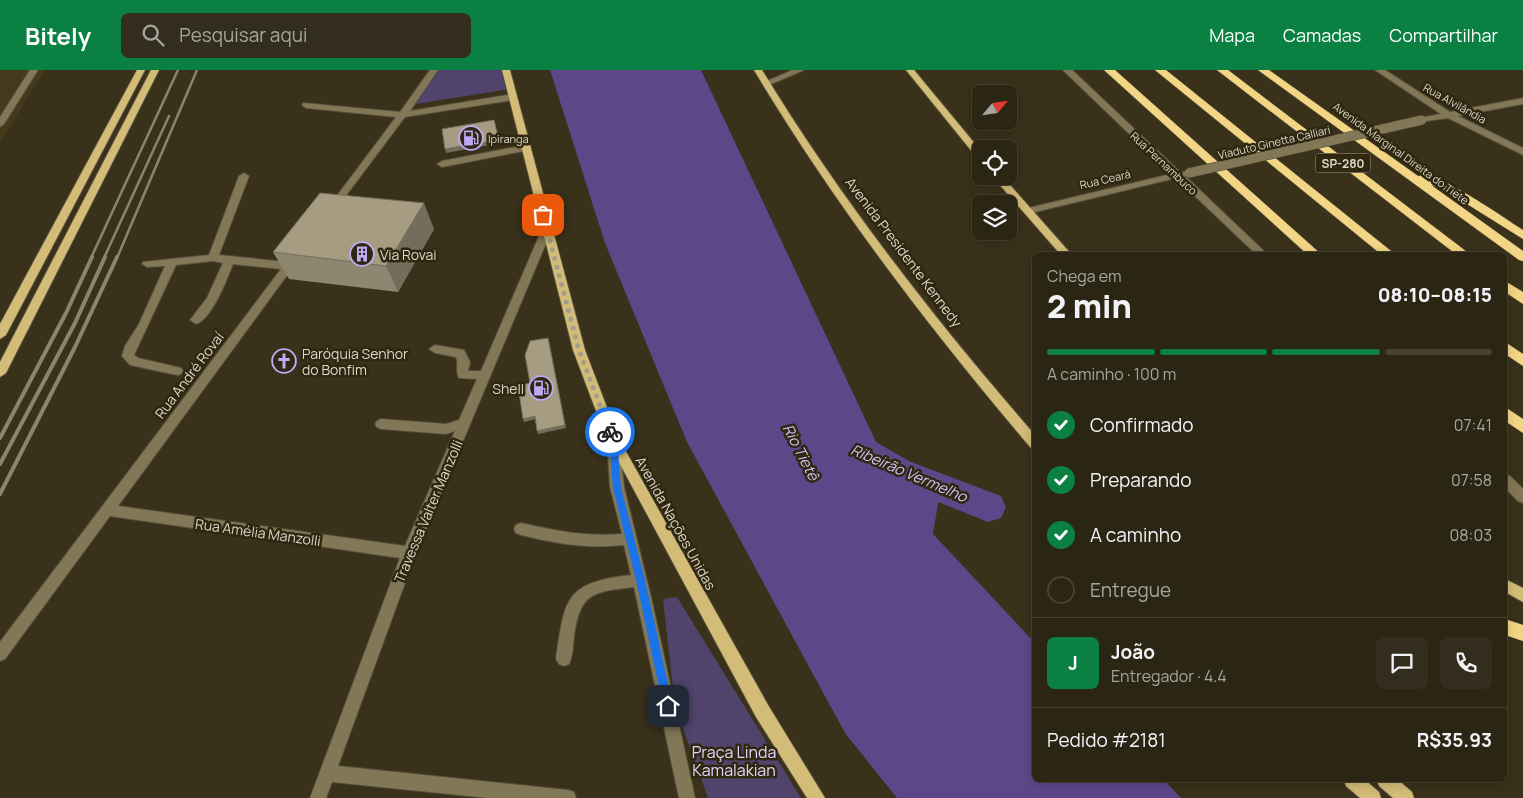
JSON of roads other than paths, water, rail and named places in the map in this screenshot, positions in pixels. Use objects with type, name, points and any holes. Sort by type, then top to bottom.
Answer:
[{"type":"highway","points":[[1109,70],[1313,252]]},
{"type":"highway","name":"SP-280","points":[[1160,70],[1386,252]]},
{"type":"highway","name":"SP-280","points":[[1222,70],[1461,252]]},
{"type":"highway","name":"Avenida Marginal Direita do Tiete","points":[[1263,70],[1523,257]]},
{"type":"highway","points":[[1409,174],[1447,187],[1523,235]]},
{"type":"highway","points":[[1507,287],[1523,299]]},
{"type":"highway","points":[[1507,349],[1523,361]]},
{"type":"highway","points":[[1507,414],[1523,426]]},
{"type":"highway","points":[[1507,628],[1523,633]]},
{"type":"main road","points":[[0,335],[141,70]]},
{"type":"main road","points":[[0,373],[155,70]]},
{"type":"main road","name":"Avenida Nações Unidas","points":[[506,70],[579,350],[613,440],[762,711],[817,798]]},
{"type":"main road","name":"Avenida Presidente Kennedy","points":[[758,70],[824,174],[883,257],[943,334],[1032,440]]},
{"type":"main road","points":[[910,70],[972,146]]},
{"type":"main road","points":[[1005,185],[1064,252]]},
{"type":"main road","points":[[1507,586],[1523,595]]},
{"type":"main road","points":[[1354,782],[1373,798]]},
{"type":"main road","points":[[1387,782],[1406,798]]},
{"type":"street","points":[[0,124],[34,70]]},
{"type":"street","points":[[325,218],[434,70]]},
{"type":"street","points":[[766,83],[800,70]]},
{"type":"street","name":"Rua Pernambuco","points":[[1067,70],[1260,252]]},
{"type":"street","name":"Rua Alvilândia","points":[[1379,70],[1447,114],[1523,152]]},
{"type":"street","points":[[306,105],[402,115],[513,97]]},
{"type":"street","name":"Viaduto Ginetta Calliari","points":[[1189,173],[1447,114],[1523,101]]},
{"type":"street","points":[[442,164],[526,148]]},
{"type":"street","name":"Rua Ceará","points":[[1027,211],[1189,173]]},
{"type":"street","points":[[213,258],[244,176]]},
{"type":"street","name":"Travessa Valter Manzolli","points":[[318,798],[409,553],[486,375],[546,228]]},
{"type":"street","name":"Rua André Rovaí","points":[[0,654],[301,250]]},
{"type":"street","points":[[148,264],[213,258],[290,266]]},
{"type":"street","points":[[196,320],[205,311],[217,290],[230,259]]},
{"type":"street","points":[[172,262],[144,324],[131,346],[128,356],[134,362],[178,371]]},
{"type":"street","points":[[434,348],[460,353],[464,362],[463,375],[486,375]]},
{"type":"street","points":[[381,424],[446,429],[464,424]]},
{"type":"street","points":[[613,440],[617,488],[640,580],[687,798]]},
{"type":"street","points":[[1507,482],[1523,497]]},
{"type":"street","name":"Rua Amélia Manzolli","points":[[107,510],[409,553]]},
{"type":"street","points":[[521,529],[569,540],[597,542],[630,539]]},
{"type":"street","points":[[564,659],[573,608],[581,594],[596,586],[640,580]]},
{"type":"street","points":[[328,773],[568,798]]},
{"type":"water","name":"Rio Tietê","points":[[550,70],[701,70],[876,442],[942,480],[933,534],[1032,640],[1032,782],[1166,782],[1181,798],[897,798],[845,733],[687,442],[605,243]]},
{"type":"waterway","name":"Ribeirão Vermelho","points":[[898,471],[988,507]]},
{"type":"railway","points":[[91,258],[178,70]]},
{"type":"railway","points":[[117,258],[197,70]]},
{"type":"railway","points":[[104,258],[169,116]]},
{"type":"railway","points":[[0,438],[66,313],[92,257]]},
{"type":"railway","points":[[0,464],[75,323],[105,257]]},
{"type":"railway","points":[[0,494],[75,347],[117,257]]},
{"type":"place","name":"Ipiranga","points":[[471,138]]},
{"type":"place","name":"Via Rovai","points":[[362,254]]},
{"type":"place","name":"Paróquia Senhor do Bonfim","points":[[284,361]]},
{"type":"place","name":"Shell","points":[[541,388]]},
{"type":"park label","name":"Praça Linda Kamalakian","points":[[734,761]]}]
